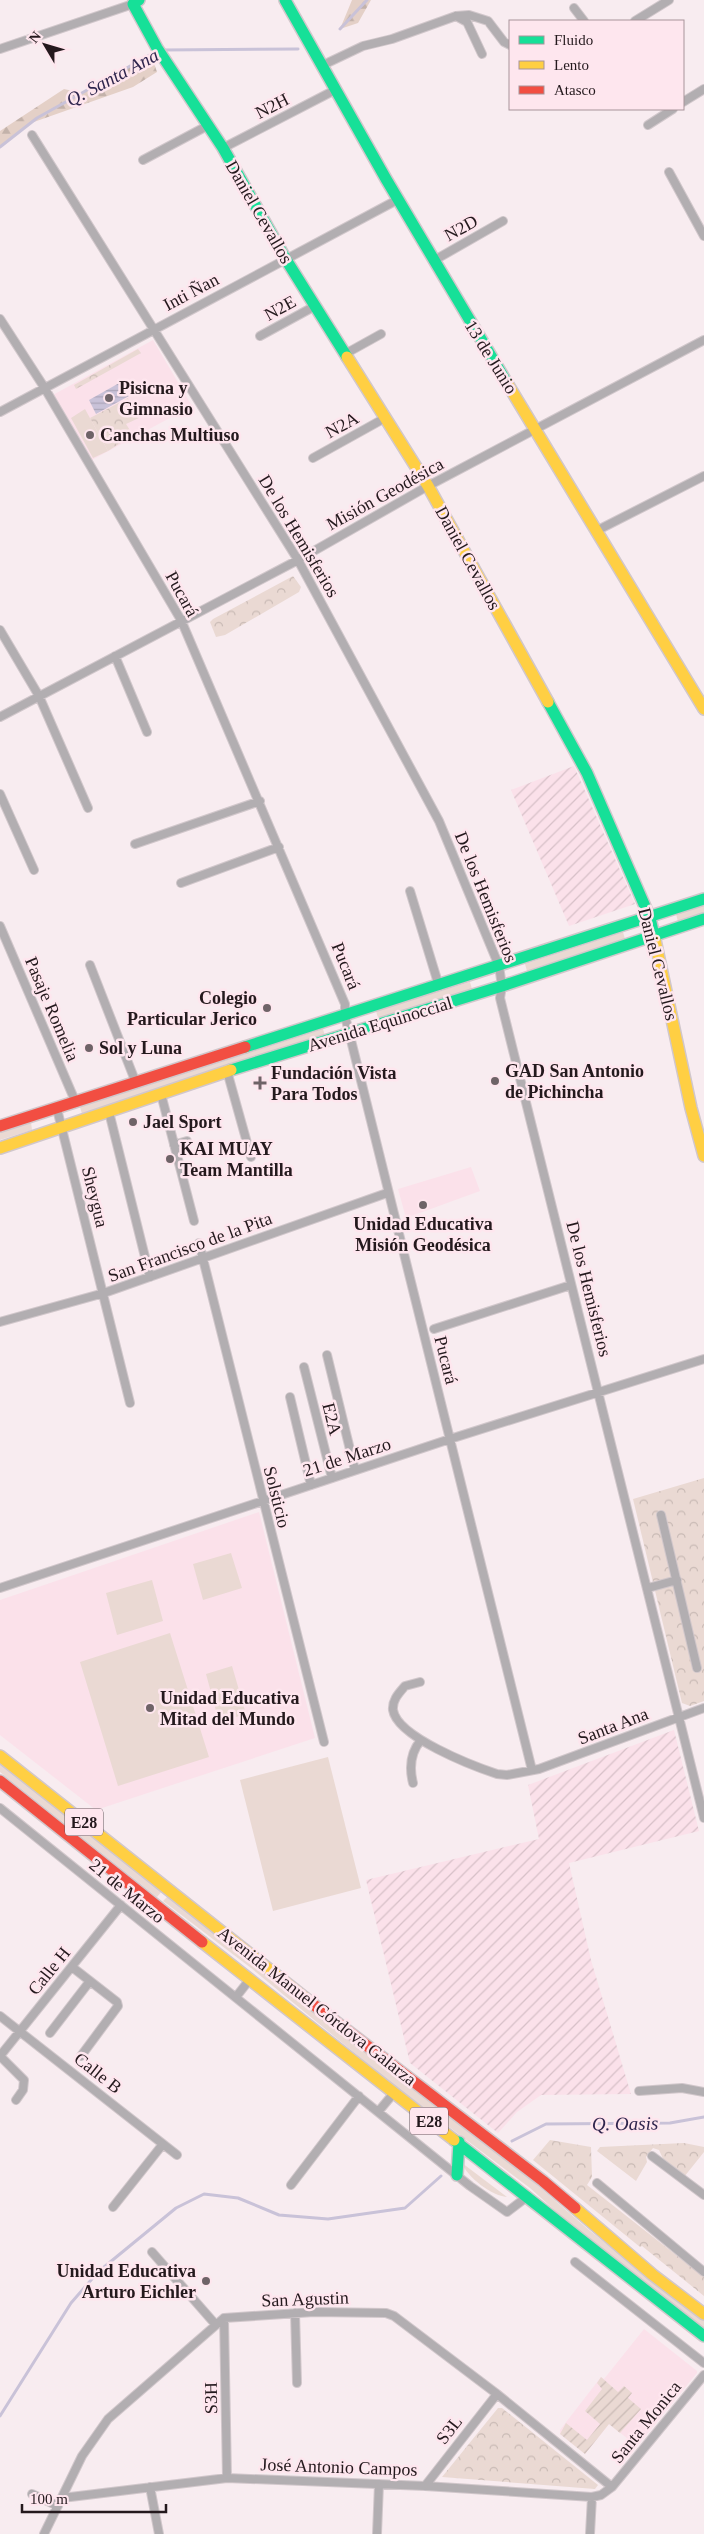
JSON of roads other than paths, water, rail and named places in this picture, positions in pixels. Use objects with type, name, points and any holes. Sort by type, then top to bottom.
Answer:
[{"type":"main road","name":"13 de Junio","points":[[285,0],[433,261],[598,530],[704,709]]},
{"type":"main road","name":"Daniel Cevallos","points":[[136,2],[156,48],[223,148],[284,258],[428,486],[587,773],[650,918],[691,1108],[704,1156]]},
{"type":"main road","name":"Avenida Equinoccial","points":[[0,1126],[650,918],[704,898]]},
{"type":"main road","name":"Avenida Equinoccial","points":[[0,1148],[227,1072],[502,986],[704,919]]},
{"type":"main road","name":"Avenida Manuel Córdova Galarza","points":[[0,1756],[380,2058],[487,2132],[653,2275],[704,2314]]},
{"type":"main road","name":"Avenida Manuel Córdova Galarza","points":[[0,1781],[393,2094],[528,2196],[704,2336]]},
{"type":"main road","points":[[156,1904],[167,1888]]},
{"type":"main road","points":[[458,2142],[458,2175]]},
{"type":"street","points":[[637,20],[669,0]]},
{"type":"street","points":[[0,49],[136,2]]},
{"type":"street","points":[[574,8],[583,20]]},
{"type":"street","points":[[322,66],[363,46],[456,16],[469,15],[488,21],[504,42],[509,44]]},
{"type":"street","points":[[456,16],[467,22],[482,54]]},
{"type":"street","points":[[684,101],[704,88]]},
{"type":"street","name":"N2H","points":[[223,148],[335,90]]},
{"type":"street","points":[[648,125],[671,110]]},
{"type":"street","points":[[143,160],[207,126]]},
{"type":"street","name":"De los Hemisferios","points":[[32,135],[298,560],[439,821],[499,966],[502,986],[500,998],[704,1818]]},
{"type":"street","points":[[669,172],[704,236]]},
{"type":"street","name":"Inti Ñan","points":[[0,412],[284,258],[397,200]]},
{"type":"street","name":"N2D","points":[[433,261],[503,221]]},
{"type":"street","name":"N2E","points":[[260,336],[314,306]]},
{"type":"street","name":"Pucará","points":[[0,320],[44,387],[181,620],[260,801],[345,1004],[345,1016],[387,1193],[532,1770]]},
{"type":"street","points":[[345,354],[381,334]]},
{"type":"street","name":"Misión Geodésica","points":[[0,717],[298,560],[428,486],[704,340]]},
{"type":"street","name":"N2A","points":[[313,458],[385,418]]},
{"type":"street","points":[[598,530],[704,476]]},
{"type":"street","points":[[0,630],[39,696],[88,808]]},
{"type":"street","points":[[115,656],[147,732]]},
{"type":"street","points":[[0,794],[34,870]]},
{"type":"street","points":[[135,844],[260,801]]},
{"type":"street","points":[[182,883],[279,846]]},
{"type":"street","points":[[410,891],[439,986]]},
{"type":"street","name":"Pasaje Romelia","points":[[0,926],[76,1103]]},
{"type":"street","points":[[90,965],[136,1083]]},
{"type":"street","points":[[227,1072],[252,1157]]},
{"type":"street","points":[[161,1094],[194,1221]]},
{"type":"street","name":"Sheygua","points":[[57,1109],[130,1403]]},
{"type":"street","points":[[109,1112],[150,1277]]},
{"type":"street","points":[[174,1145],[187,1141]]},
{"type":"street","name":"San Francisco de la Pita","points":[[0,1322],[104,1293],[387,1193]]},
{"type":"street","name":"Solsticio","points":[[199,1243],[262,1501],[324,1742]]},
{"type":"street","points":[[434,1329],[571,1284]]},
{"type":"street","points":[[327,1355],[355,1470]]},
{"type":"street","name":"21 de Marzo","points":[[0,1588],[450,1439],[704,1359]]},
{"type":"street","name":"E2A","points":[[304,1367],[332,1478]]},
{"type":"street","points":[[290,1397],[311,1485]]},
{"type":"street","points":[[661,1515],[697,1668]]},
{"type":"street","points":[[648,1588],[677,1580]]},
{"type":"street","name":"Santa Ana","points":[[420,1682],[405,1686],[393,1701],[393,1711],[400,1722],[432,1748],[497,1774],[532,1770],[704,1708]]},
{"type":"street","points":[[413,1783],[411,1773],[412,1754],[421,1740]]},
{"type":"street","name":"21 de Marzo","points":[[0,1808],[378,2112],[507,2212],[528,2196]]},
{"type":"street","name":"Calle H","points":[[0,2056],[121,1905]]},
{"type":"street","points":[[72,1967],[117,2002],[118,2006],[81,2056]]},
{"type":"street","points":[[236,1997],[250,1980]]},
{"type":"street","points":[[50,2033],[90,1981]]},
{"type":"street","name":"Calle B","points":[[0,2016],[177,2155]]},
{"type":"street","points":[[0,2056],[24,2080],[23,2090],[16,2100]]},
{"type":"street","points":[[639,2091],[682,2088],[704,2092]]},
{"type":"street","points":[[378,2112],[393,2094]]},
{"type":"street","points":[[291,2185],[359,2096]]},
{"type":"street","points":[[112,2207],[163,2144]]},
{"type":"street","points":[[652,2156],[704,2195]]},
{"type":"street","points":[[597,2184],[704,2272]]},
{"type":"street","points":[[152,2252],[216,2325]]},
{"type":"street","points":[[575,2262],[704,2362]]},
{"type":"street","points":[[295,2313],[297,2383]]},
{"type":"street","name":"San Agustin","points":[[224,2318],[295,2313],[386,2313],[394,2316],[497,2394],[612,2487]]},
{"type":"street","points":[[44,2534],[82,2456],[108,2419],[224,2318]]},
{"type":"street","name":"S3H","points":[[224,2318],[228,2478]]},
{"type":"street","name":"Santa Monica","points":[[612,2487],[704,2375]]},
{"type":"street","name":"S3L","points":[[425,2486],[497,2394]]},
{"type":"street","name":"José Antonio Campos","points":[[62,2498],[228,2478],[425,2486],[592,2496],[601,2495],[612,2487]]},
{"type":"street","points":[[377,2534],[380,2484]]},
{"type":"street","points":[[150,2487],[158,2534]]},
{"type":"street","points":[[32,2494],[58,2506]]},
{"type":"street","points":[[590,2534],[592,2496]]},
{"type":"waterway","name":"Q. Santa Ana","points":[[340,29],[367,0]]},
{"type":"waterway","name":"Q. Santa Ana","points":[[163,50],[298,49]]},
{"type":"waterway","name":"Q. Santa Ana","points":[[0,147],[37,118],[157,51]]},
{"type":"waterway","name":"Q. Oasis","points":[[512,2141],[546,2124],[670,2123],[704,2117]]},
{"type":"waterway","points":[[0,2416],[71,2303],[98,2272],[176,2208],[204,2194],[238,2198],[279,2215],[328,2219],[405,2208],[441,2176]]},
{"type":"place","name":"Pisicna y Gimnasio","points":[[109,398]]},
{"type":"place","name":"Canchas Multiuso","points":[[90,435]]},
{"type":"place","name":"Colegio Particular Jerico","points":[[267,1008]]},
{"type":"place","name":"Sol y Luna","points":[[89,1048]]},
{"type":"place","name":"GAD San Antonio de Pichincha","points":[[495,1081]]},
{"type":"place","name":"Fundación Vista Para Todos","points":[[260,1083]]},
{"type":"place","name":"Jael Sport","points":[[133,1122]]},
{"type":"place","name":"KAI MUAY Team Mantilla","points":[[170,1159]]},
{"type":"place","name":"Unidad Educativa Misión Geodésica","points":[[423,1205]]},
{"type":"place","name":"Unidad Educativa Mitad del Mundo","points":[[150,1708]]},
{"type":"place","name":"Unidad Educativa Arturo Eichler","points":[[206,2281]]}]
